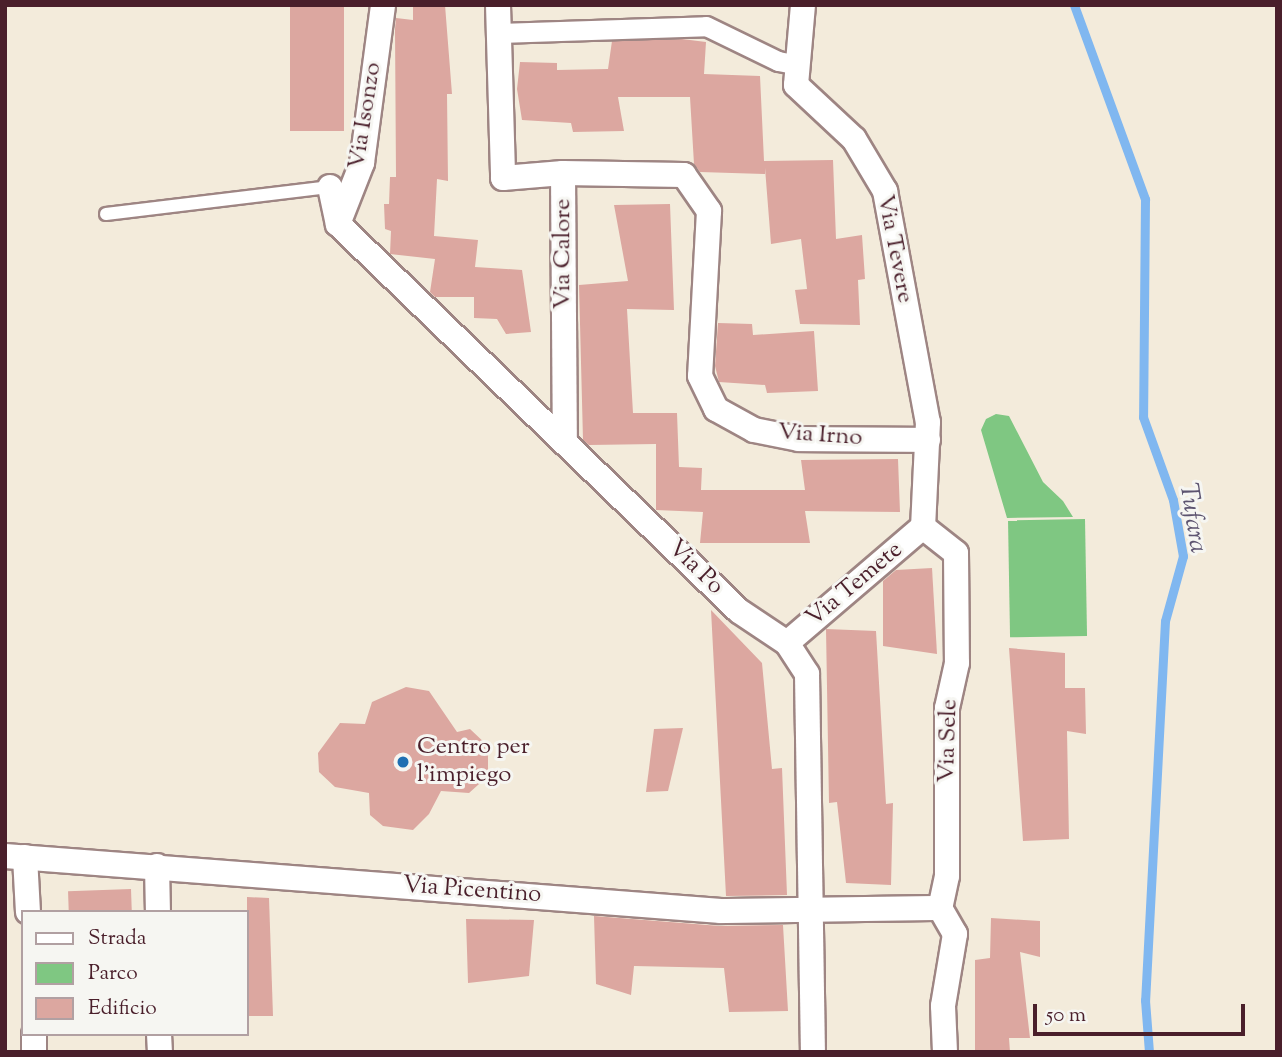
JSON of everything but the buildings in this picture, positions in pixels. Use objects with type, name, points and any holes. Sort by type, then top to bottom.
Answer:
[{"type":"street","name":"Via Isonzo","points":[[338,224],[362,163],[383,5]]},
{"type":"street","name":"Via Calore","points":[[498,5],[503,178],[563,173],[565,443]]},
{"type":"street","name":"Via Tevere","points":[[803,5],[796,85],[854,139],[885,191],[928,440]]},
{"type":"street","points":[[499,33],[706,26],[778,61],[799,65]]},
{"type":"street","name":"Via Irno","points":[[563,173],[684,175],[709,211],[700,376],[716,408],[754,430],[799,439],[928,440]]},
{"type":"street","points":[[330,187],[338,224]]},
{"type":"street","name":"Via Po","points":[[338,224],[739,611],[787,643],[807,674],[813,1052]]},
{"type":"street","points":[[923,527],[928,440]]},
{"type":"street","name":"Via Temete","points":[[787,643],[923,527]]},
{"type":"street","name":"Via Sele","points":[[923,527],[956,553],[957,663],[947,708],[947,876],[940,908]]},
{"type":"street","points":[[15,857],[28,910]]},
{"type":"street","name":"Via Picentino","points":[[15,857],[721,911],[940,908]]},
{"type":"street","points":[[157,866],[158,910]]},
{"type":"street","points":[[940,908],[955,934],[943,1006],[945,1052]]},
{"type":"lane","points":[[106,214],[330,187]]},
{"type":"green space","points":[[996,414],[1009,416],[1043,482],[1063,501],[1073,517],[1007,518],[981,430],[986,419]]},
{"type":"green space","points":[[1085,519],[1087,636],[1010,637],[1008,520]]},
{"type":"waterway","name":"Tufara","points":[[1074,5],[1145,199],[1143,417],[1173,500],[1183,556],[1165,621],[1145,1000],[1149,1052]]},
{"type":"place","name":"Centro per l'impiego","points":[[403,762]]}]
